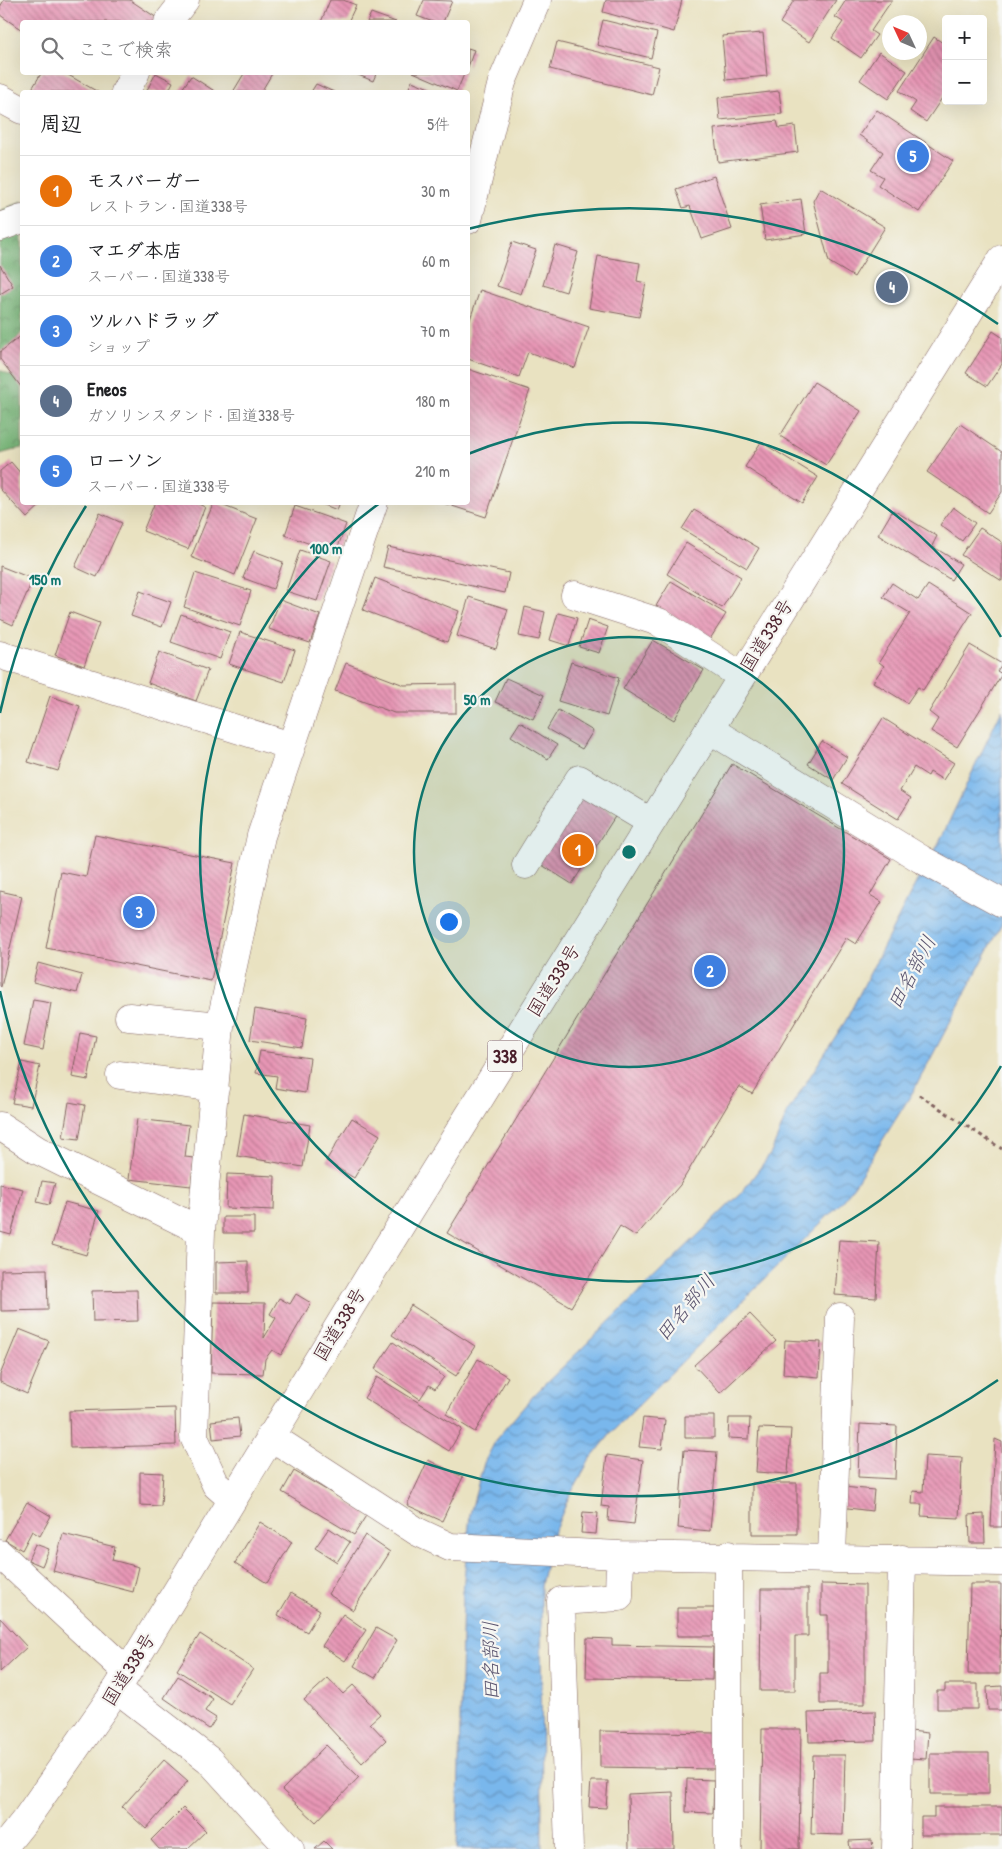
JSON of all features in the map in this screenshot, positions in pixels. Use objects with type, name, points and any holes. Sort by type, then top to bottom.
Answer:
[{"type":"main road","points":[[170,20],[185,0]]},
{"type":"main road","points":[[470,212],[502,82],[536,0]]},
{"type":"main road","points":[[126,90],[134,75]]},
{"type":"main road","points":[[0,98],[20,109]]},
{"type":"main road","points":[[0,228],[20,220]]},
{"type":"main road","name":"国道338号","points":[[2,1849],[26,1819],[122,1680],[270,1436],[1002,258]]},
{"type":"main road","points":[[232,1499],[216,1485],[194,1437],[202,1231],[220,1026],[261,836],[373,505]]},
{"type":"main road","points":[[575,594],[659,622],[741,676]]},
{"type":"main road","points":[[0,655],[291,746]]},
{"type":"main road","points":[[709,729],[921,859],[1002,903]]},
{"type":"main road","points":[[526,865],[579,779],[651,822]]},
{"type":"main road","points":[[129,1017],[220,1026]]},
{"type":"main road","points":[[120,1075],[214,1088]]},
{"type":"main road","points":[[0,1126],[37,1150],[202,1231]]},
{"type":"main road","points":[[832,1557],[840,1317]]},
{"type":"main road","points":[[270,1436],[418,1532],[450,1547],[609,1554],[832,1557],[1002,1562]]},
{"type":"main road","points":[[0,1554],[122,1680],[209,1760],[290,1849]]},
{"type":"main road","points":[[569,1849],[562,1601],[619,1597],[609,1554]]},
{"type":"main road","points":[[728,1555],[728,1849]]},
{"type":"main road","points":[[896,1849],[902,1559]]},
{"type":"path","points":[[920,1095],[1002,1149]]},
{"type":"green space","points":[[20,202],[20,335],[0,360],[0,211]]},
{"type":"green space","points":[[0,370],[20,379],[20,449],[0,454]]},
{"type":"water","name":"田名部川","points":[[1002,709],[1002,924],[914,1090],[855,1184],[840,1204],[613,1431],[589,1461],[569,1497],[552,1537],[541,1585],[542,1849],[457,1849],[463,1591],[470,1514],[484,1463],[497,1438],[535,1394],[742,1192],[771,1153],[788,1111],[846,1020],[919,877],[938,845]]},
{"type":"building","points":[[4,0],[130,0],[157,18],[156,20],[20,20],[20,29],[0,15],[0,7]]},
{"type":"building","points":[[330,0],[343,0],[356,5],[349,20],[322,20]]},
{"type":"building","points":[[424,0],[452,1],[444,20],[428,20],[417,16]]},
{"type":"building","points":[[606,0],[682,0],[674,32],[603,12]]},
{"type":"building","points":[[794,0],[836,0],[809,42],[780,23]]},
{"type":"building","points":[[846,0],[892,0],[871,31],[877,35],[861,58],[832,38],[843,22],[835,17]]},
{"type":"building","points":[[371,13],[390,20],[368,20]]},
{"type":"building","points":[[603,20],[657,33],[651,58],[597,45]]},
{"type":"building","points":[[763,33],[767,76],[726,80],[722,36]]},
{"type":"building","points":[[934,37],[942,42],[942,98],[926,122],[910,111],[916,102],[899,91],[919,60],[927,60],[927,48]]},
{"type":"building","points":[[557,42],[659,67],[652,95],[550,69]]},
{"type":"building","points":[[470,49],[474,50],[470,61]]},
{"type":"building","points":[[879,52],[882,54],[882,60],[891,60],[907,71],[888,99],[860,80]]},
{"type":"building","points":[[40,75],[68,75],[94,90],[31,90]]},
{"type":"building","points":[[155,75],[160,75],[173,82],[169,90],[147,90]]},
{"type":"building","points":[[243,75],[271,75],[262,90],[234,90]]},
{"type":"building","points":[[358,75],[376,75],[373,81]]},
{"type":"building","points":[[420,75],[464,75],[457,90]]},
{"type":"building","points":[[191,76],[213,90],[181,90]]},
{"type":"building","points":[[412,81],[434,90],[408,90]]},
{"type":"building","points":[[316,84],[330,90],[312,90]]},
{"type":"building","points":[[779,91],[782,114],[720,120],[718,98]]},
{"type":"building","points":[[877,110],[953,161],[919,212],[878,185],[883,177],[871,170],[883,152],[859,135]]},
{"type":"building","points":[[777,121],[779,128],[795,126],[798,152],[718,162],[714,129]]},
{"type":"building","points":[[714,176],[732,229],[702,239],[690,206],[683,208],[676,189]]},
{"type":"building","points":[[820,188],[885,227],[854,277],[829,262],[813,201]]},
{"type":"building","points":[[801,199],[806,234],[765,240],[760,205]]},
{"type":"building","points":[[512,242],[536,250],[521,294],[497,286]]},
{"type":"building","points":[[555,245],[578,252],[566,292],[543,285]]},
{"type":"building","points":[[598,256],[640,263],[637,281],[646,283],[639,317],[589,308]]},
{"type":"building","points":[[0,265],[13,286],[0,294]]},
{"type":"building","points":[[480,290],[589,327],[575,368],[528,352],[519,377],[470,360],[470,319]]},
{"type":"building","points":[[993,331],[1002,337],[1002,364],[987,386],[966,373]]},
{"type":"building","points":[[20,337],[20,385],[0,359],[0,352]]},
{"type":"building","points":[[470,370],[530,390],[486,517],[449,505],[470,505]]},
{"type":"building","points":[[814,382],[861,411],[826,465],[780,436]]},
{"type":"building","points":[[960,424],[1002,452],[1002,492],[988,513],[927,472]]},
{"type":"building","points":[[761,442],[818,477],[802,503],[745,467]]},
{"type":"building","points":[[11,462],[20,473],[20,505],[41,505],[27,518],[0,489],[0,471]]},
{"type":"building","points":[[154,505],[201,505],[205,507],[188,549],[143,531]]},
{"type":"building","points":[[213,505],[222,505],[257,519],[235,575],[191,557]]},
{"type":"building","points":[[324,505],[339,505],[337,510]]},
{"type":"building","points":[[295,506],[346,524],[336,553],[285,535]]},
{"type":"building","points":[[953,507],[975,523],[962,541],[940,525]]},
{"type":"building","points":[[694,510],[759,548],[747,568],[682,529]]},
{"type":"building","points":[[893,510],[937,536],[932,546],[961,564],[951,580],[878,535]]},
{"type":"building","points":[[100,513],[122,523],[97,577],[75,567]]},
{"type":"building","points":[[980,528],[1002,542],[1002,581],[961,555]]},
{"type":"building","points":[[686,543],[741,577],[722,608],[667,574]]},
{"type":"building","points":[[388,547],[509,573],[505,593],[383,567]]},
{"type":"building","points":[[300,550],[331,561],[317,601],[286,591]]},
{"type":"building","points":[[254,551],[283,562],[273,589],[243,578]]},
{"type":"building","points":[[0,566],[33,579],[13,625],[0,619]]},
{"type":"building","points":[[195,573],[251,591],[240,626],[184,607]]},
{"type":"building","points":[[375,578],[459,611],[447,642],[363,610]]},
{"type":"building","points":[[671,581],[726,614],[710,639],[656,606]]},
{"type":"building","points":[[892,583],[918,600],[928,585],[972,613],[923,690],[918,687],[907,703],[873,682],[884,666],[879,662],[910,613],[883,597]]},
{"type":"building","points":[[140,591],[171,602],[162,627],[131,616]]},
{"type":"building","points":[[469,597],[508,609],[496,649],[457,636]]},
{"type":"building","points":[[280,600],[320,615],[310,643],[269,629]]},
{"type":"building","points":[[525,607],[545,612],[539,640],[519,636]]},
{"type":"building","points":[[70,612],[99,623],[84,666],[55,655]]},
{"type":"building","points":[[558,613],[577,618],[569,646],[550,640]]},
{"type":"building","points":[[181,614],[230,632],[220,659],[171,642]]},
{"type":"building","points":[[588,620],[608,627],[599,653],[579,647]]},
{"type":"building","points":[[240,632],[295,650],[284,682],[229,664]]},
{"type":"building","points":[[653,640],[704,670],[674,720],[623,689]]},
{"type":"building","points":[[970,645],[1002,664],[997,671],[1002,674],[957,747],[931,731],[938,719],[929,712]]},
{"type":"building","points":[[159,652],[208,670],[196,701],[148,683]]},
{"type":"building","points":[[571,662],[619,678],[607,716],[558,701]]},
{"type":"building","points":[[346,663],[404,685],[456,684],[456,713],[394,713],[335,691]]},
{"type":"building","points":[[506,678],[544,695],[533,719],[495,702]]},
{"type":"building","points":[[50,696],[80,706],[58,771],[28,762]]},
{"type":"building","points":[[558,710],[593,731],[582,749],[547,729]]},
{"type":"building","points":[[883,718],[954,763],[943,780],[930,772],[928,776],[914,767],[900,791],[911,798],[898,819],[842,784]]},
{"type":"building","points":[[520,722],[557,745],[548,759],[511,736]]},
{"type":"building","points":[[822,741],[847,757],[833,780],[808,764]]},
{"type":"building","points":[[732,764],[891,859],[870,895],[882,902],[856,944],[846,938],[752,1094],[739,1086],[680,1185],[636,1236],[620,1226],[571,1307],[447,1233]]},
{"type":"building","points":[[578,791],[616,815],[572,884],[534,860]]},
{"type":"building","points":[[95,835],[235,863],[211,981],[46,948],[61,872],[86,877]]},
{"type":"building","points":[[0,891],[22,896],[1,987],[0,986]]},
{"type":"building","points":[[38,963],[82,975],[77,993],[33,982]]},
{"type":"building","points":[[33,1000],[51,1003],[43,1050],[24,1046]]},
{"type":"building","points":[[255,1009],[307,1018],[302,1048],[250,1040]]},
{"type":"building","points":[[80,1033],[96,1036],[88,1080],[72,1077]]},
{"type":"building","points":[[260,1051],[310,1058],[305,1093],[275,1088],[277,1076],[256,1073]]},
{"type":"building","points":[[22,1062],[40,1066],[31,1106],[12,1103]]},
{"type":"building","points":[[69,1102],[85,1105],[79,1139],[63,1137]]},
{"type":"building","points":[[244,1114],[310,1125],[303,1167],[237,1156]]},
{"type":"building","points":[[352,1118],[380,1135],[354,1178],[326,1161]]},
{"type":"building","points":[[137,1119],[189,1125],[185,1157],[194,1158],[191,1186],[129,1179]]},
{"type":"building","points":[[227,1174],[275,1176],[274,1210],[226,1208]]},
{"type":"building","points":[[42,1181],[55,1183],[49,1205],[37,1202]]},
{"type":"building","points":[[0,1184],[23,1189],[11,1235],[0,1232]]},
{"type":"building","points":[[65,1202],[99,1211],[86,1255],[52,1245]]},
{"type":"building","points":[[223,1217],[254,1217],[254,1233],[223,1233]]},
{"type":"building","points":[[839,1240],[879,1242],[876,1298],[835,1295]]},
{"type":"building","points":[[248,1261],[248,1293],[216,1293],[216,1262]]},
{"type":"building","points":[[47,1269],[48,1310],[1,1311],[1,1270]]},
{"type":"building","points":[[137,1290],[138,1321],[93,1322],[92,1291]]},
{"type":"building","points":[[296,1294],[311,1303],[281,1355],[272,1350],[265,1359],[263,1374],[211,1373],[213,1302],[265,1303],[264,1338],[276,1318],[270,1314],[279,1298],[290,1304]]},
{"type":"building","points":[[411,1305],[475,1346],[456,1376],[392,1335]]},
{"type":"building","points":[[750,1314],[776,1341],[720,1393],[694,1365]]},
{"type":"building","points":[[19,1329],[49,1341],[27,1394],[0,1382],[0,1375]]},
{"type":"building","points":[[785,1340],[821,1342],[819,1377],[783,1374]]},
{"type":"building","points":[[393,1342],[444,1377],[435,1389],[429,1385],[420,1399],[375,1369]]},
{"type":"building","points":[[478,1359],[508,1377],[475,1432],[446,1414]]},
{"type":"building","points":[[377,1377],[462,1429],[449,1451],[364,1398]]},
{"type":"building","points":[[175,1408],[176,1445],[70,1448],[69,1411]]},
{"type":"building","points":[[685,1416],[714,1416],[714,1438],[685,1438]]},
{"type":"building","points":[[238,1418],[240,1436],[213,1439],[211,1421]]},
{"type":"building","points":[[643,1418],[665,1420],[662,1449],[639,1447]]},
{"type":"building","points":[[729,1418],[750,1418],[749,1439],[728,1438]]},
{"type":"building","points":[[860,1424],[897,1426],[895,1479],[858,1477]]},
{"type":"building","points":[[759,1428],[791,1429],[788,1474],[756,1472]]},
{"type":"building","points":[[995,1439],[1002,1442],[1002,1527],[991,1527]]},
{"type":"building","points":[[684,1450],[717,1452],[710,1531],[678,1528]]},
{"type":"building","points":[[607,1455],[643,1460],[634,1524],[608,1521],[609,1507],[601,1506]]},
{"type":"building","points":[[925,1456],[962,1458],[959,1518],[921,1516],[922,1504],[912,1504],[913,1491],[923,1492]]},
{"type":"building","points":[[428,1460],[463,1477],[442,1521],[407,1505]]},
{"type":"building","points":[[294,1471],[367,1514],[354,1535],[282,1492]]},
{"type":"building","points":[[140,1472],[163,1473],[161,1506],[140,1505]]},
{"type":"building","points":[[752,1483],[797,1483],[797,1534],[752,1534]]},
{"type":"building","points":[[843,1487],[874,1490],[872,1511],[840,1507]]},
{"type":"building","points":[[27,1502],[51,1516],[40,1536],[32,1531],[22,1550],[5,1540]]},
{"type":"building","points":[[583,1512],[598,1513],[596,1534],[581,1533]]},
{"type":"building","points":[[984,1514],[985,1543],[970,1543],[969,1515]]},
{"type":"building","points":[[260,1522],[292,1542],[267,1583],[235,1563]]},
{"type":"building","points":[[329,1528],[350,1542],[337,1562],[315,1548]]},
{"type":"building","points":[[63,1534],[115,1547],[112,1560],[139,1567],[133,1592],[53,1571]]},
{"type":"building","points":[[365,1535],[390,1552],[353,1610],[328,1594]]},
{"type":"building","points":[[35,1544],[49,1549],[42,1566],[28,1560]]},
{"type":"building","points":[[821,1584],[865,1585],[865,1704],[820,1704],[820,1673],[828,1673],[828,1615],[821,1615]]},
{"type":"building","points":[[970,1584],[1001,1584],[1000,1674],[968,1674]]},
{"type":"building","points":[[761,1589],[808,1589],[808,1636],[795,1636],[795,1691],[760,1691]]},
{"type":"building","points":[[291,1593],[320,1610],[307,1632],[278,1615]]},
{"type":"building","points":[[677,1608],[718,1608],[718,1636],[677,1636]]},
{"type":"building","points":[[343,1614],[366,1630],[345,1661],[322,1646]]},
{"type":"building","points":[[0,1618],[27,1647],[0,1672]]},
{"type":"building","points":[[376,1628],[397,1640],[375,1678],[354,1666]]},
{"type":"building","points":[[200,1634],[253,1669],[230,1704],[177,1670]]},
{"type":"building","points":[[587,1638],[612,1639],[612,1645],[713,1647],[712,1680],[586,1678]]},
{"type":"building","points":[[178,1676],[213,1699],[205,1711],[216,1718],[209,1729],[164,1698]]},
{"type":"building","points":[[328,1678],[343,1694],[353,1685],[380,1714],[370,1723],[386,1740],[362,1763],[304,1700]]},
{"type":"building","points":[[945,1684],[978,1684],[978,1709],[937,1709],[937,1691],[945,1691]]},
{"type":"building","points":[[1002,1686],[1002,1710],[988,1710],[987,1687]]},
{"type":"building","points":[[875,1711],[876,1741],[809,1742],[808,1713]]},
{"type":"building","points":[[762,1729],[801,1729],[799,1849],[760,1849]]},
{"type":"building","points":[[600,1731],[715,1733],[715,1769],[600,1767]]},
{"type":"building","points":[[910,1731],[928,1733],[926,1759],[909,1758]]},
{"type":"building","points":[[326,1745],[359,1777],[316,1822],[282,1790]]},
{"type":"building","points":[[930,1753],[989,1753],[989,1794],[930,1794]]},
{"type":"building","points":[[813,1755],[845,1755],[843,1835],[811,1834]]},
{"type":"building","points":[[164,1760],[188,1781],[146,1829],[122,1807]]},
{"type":"building","points":[[687,1779],[714,1780],[713,1813],[686,1812]]},
{"type":"building","points":[[591,1781],[608,1781],[606,1808],[589,1807]]},
{"type":"building","points":[[673,1792],[674,1849],[629,1849],[628,1794]]},
{"type":"building","points":[[934,1807],[1002,1807],[1002,1835],[921,1835],[921,1817],[934,1817]]},
{"type":"building","points":[[183,1808],[206,1831],[187,1849],[159,1849],[151,1840]]},
{"type":"building","points":[[872,1840],[873,1849],[850,1849],[849,1841]]},
{"type":"building","points":[[324,1841],[332,1849],[315,1849]]},
{"type":"place","name":"ローソン","points":[[913,156]]},
{"type":"place","name":"Eneos","points":[[892,287]]},
{"type":"place","name":"モスバーガー","points":[[578,850]]},
{"type":"place","name":"ツルハドラッグ","points":[[139,912]]},
{"type":"place","name":"マエダ本店","points":[[710,971]]}]
